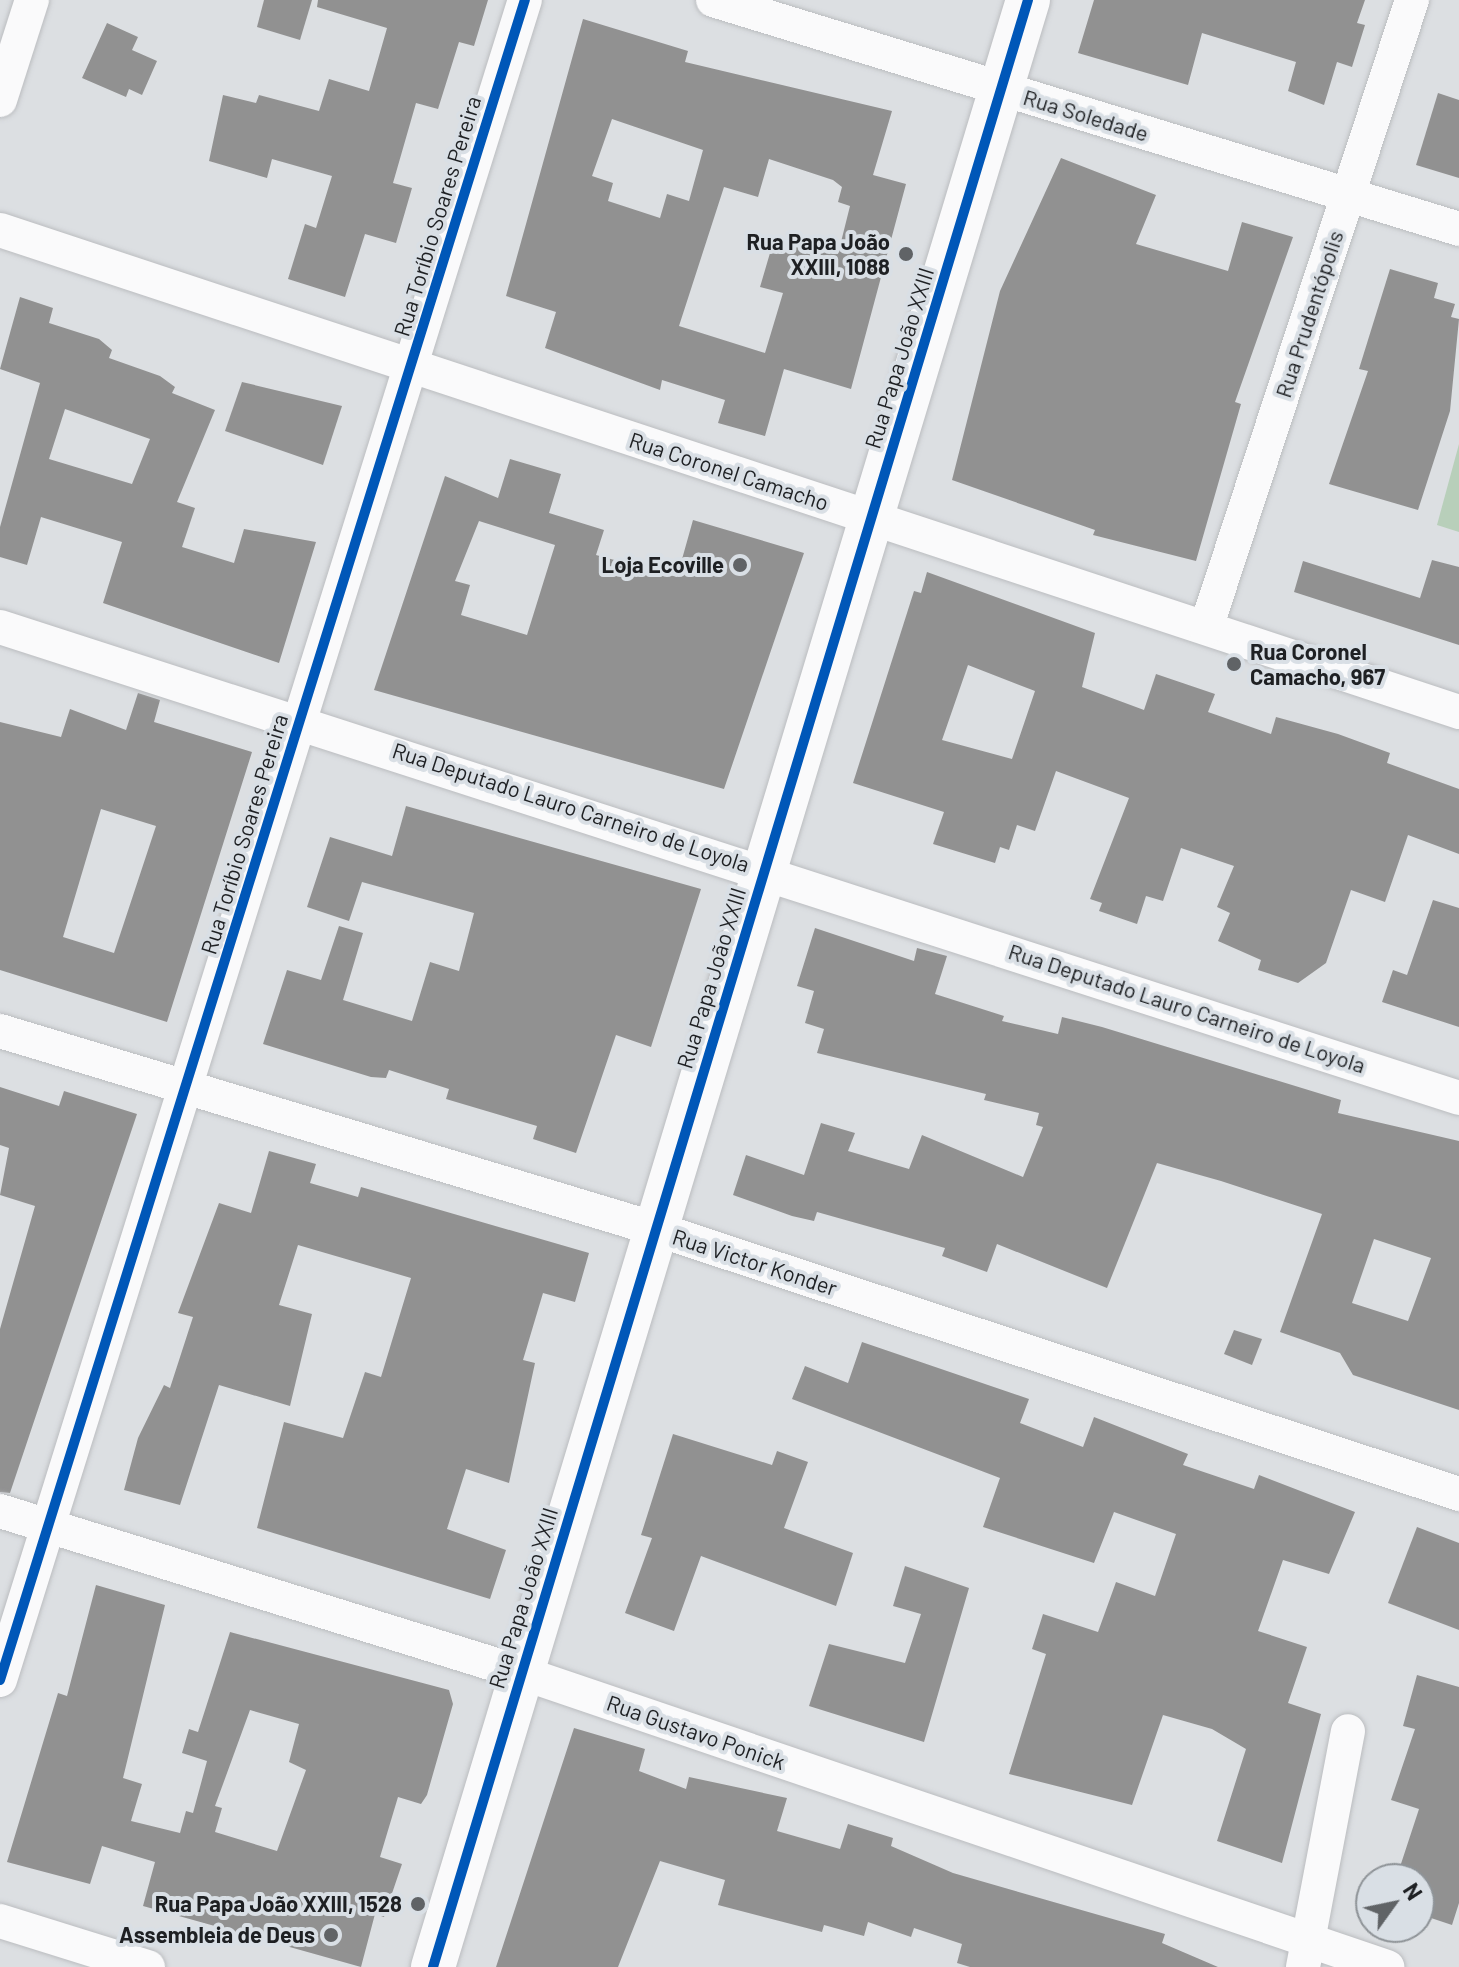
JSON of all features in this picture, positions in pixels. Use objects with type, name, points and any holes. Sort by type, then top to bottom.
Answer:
[{"type":"main road","name":"Rua Papa João XXIII","points":[[433,1967],[1028,0]]},
{"type":"street","points":[[0,100],[32,0]]},
{"type":"street","name":"Rua Toríbio Soares Pereira","points":[[0,1680],[525,0]]},
{"type":"street","name":"Rua Soledade","points":[[713,0],[1459,229]]},
{"type":"street","name":"Rua Prudentópolis","points":[[1206,628],[1412,0]]},
{"type":"street","name":"Rua Coronel Camacho","points":[[0,230],[1459,712]]},
{"type":"street","name":"Rua Deputado Lauro Carneiro de Loyola","points":[[0,627],[765,869],[1459,1098]]},
{"type":"street","name":"Rua Victor Konder","points":[[0,1031],[656,1229],[1459,1494]]},
{"type":"street","name":"Rua Gustavo Ponick","points":[[0,1511],[522,1673],[1305,1954],[1387,1967]]},
{"type":"street","points":[[1305,1954],[1348,1731]]},
{"type":"street","points":[[0,1921],[148,1967]]},
{"type":"green space","points":[[1459,444],[1459,532],[1437,525]]},
{"type":"building","points":[[264,0],[312,0],[300,40],[257,27]]},
{"type":"building","points":[[318,0],[488,0],[474,46],[459,42],[438,109],[416,103],[393,183],[412,188],[396,243],[365,234],[345,297],[288,279],[305,224],[316,228],[332,176],[272,159],[267,178],[209,161],[223,95],[256,103],[259,95],[319,111],[329,79],[369,91],[387,28],[317,7]]},
{"type":"building","points":[[1094,0],[1365,0],[1357,23],[1365,25],[1352,67],[1337,62],[1324,105],[1288,91],[1296,62],[1202,33],[1188,85],[1078,53]]},
{"type":"building","points":[[583,19],[688,51],[685,62],[892,111],[873,175],[906,184],[851,389],[784,369],[765,436],[718,423],[725,400],[662,380],[660,390],[545,348],[556,312],[506,296]],"holes":[[[612,119],[703,150],[689,201],[667,194],[660,218],[608,201],[613,183],[592,176]],[[769,159],[833,180],[842,187],[838,202],[850,206],[838,254],[775,236],[760,287],[783,293],[765,353],[679,326],[724,187],[758,197]]]},
{"type":"building","points":[[107,23],[138,37],[132,50],[157,61],[142,95],[129,89],[126,97],[82,78]]},
{"type":"building","points":[[1438,93],[1459,100],[1459,178],[1416,165]]},
{"type":"building","points":[[1061,158],[1156,195],[1136,244],[1228,271],[1242,222],[1293,237],[1235,402],[1241,404],[1196,561],[1093,535],[1095,530],[952,480],[1000,291]]},
{"type":"building","points":[[1390,269],[1438,283],[1434,298],[1455,304],[1451,317],[1459,319],[1450,411],[1418,510],[1329,484],[1368,371],[1359,369]]},
{"type":"building","points":[[20,297],[53,308],[49,323],[99,339],[112,350],[109,358],[160,376],[175,387],[172,393],[215,410],[177,502],[195,508],[182,547],[234,563],[244,529],[316,542],[279,663],[103,603],[122,542],[41,517],[27,565],[0,557],[0,527],[40,383],[0,369]],"holes":[[[65,409],[150,439],[132,484],[49,459]]]},
{"type":"building","points":[[242,382],[342,406],[323,465],[225,431]]},
{"type":"building","points":[[510,459],[561,474],[549,513],[604,530],[596,555],[677,577],[693,520],[804,553],[724,789],[374,690],[445,476],[498,498]],"holes":[[[479,521],[555,545],[527,635],[461,615],[470,585],[455,581]]]},
{"type":"building","points":[[1432,560],[1459,567],[1459,645],[1294,592],[1303,561],[1420,598]]},
{"type":"building","points":[[927,572],[1095,633],[1082,687],[1144,710],[1156,674],[1215,694],[1208,712],[1271,734],[1276,717],[1338,734],[1390,753],[1387,763],[1459,789],[1459,854],[1408,835],[1385,902],[1351,890],[1326,963],[1298,983],[1258,970],[1261,960],[1218,941],[1230,913],[1217,907],[1234,866],[1181,848],[1163,901],[1146,896],[1137,924],[1099,911],[1102,903],[1090,899],[1129,798],[1056,771],[1035,831],[1017,825],[1009,850],[1000,847],[995,863],[933,844],[944,812],[853,783],[914,591],[921,593]],"holes":[[[968,665],[1035,691],[1012,759],[942,740]]]},
{"type":"building","points":[[138,693],[160,700],[154,722],[252,752],[167,1022],[0,970],[0,722],[61,737],[70,709],[126,730]],"holes":[[[101,809],[156,826],[114,953],[63,937]]]},
{"type":"building","points":[[406,806],[701,889],[651,1047],[616,1035],[576,1153],[533,1139],[537,1126],[446,1099],[449,1089],[389,1070],[386,1078],[371,1077],[263,1044],[287,970],[321,980],[339,926],[363,933],[343,1000],[412,1021],[430,962],[459,971],[474,913],[362,882],[349,921],[307,907],[330,837],[392,856]]},
{"type":"building","points":[[1433,900],[1459,908],[1459,1027],[1382,1002],[1393,970],[1407,975]]},
{"type":"building","points":[[815,928],[914,961],[917,948],[947,956],[935,994],[1004,1016],[1002,1021],[1058,1034],[1062,1017],[1102,1027],[1341,1100],[1338,1113],[1459,1141],[1459,1410],[1353,1375],[1340,1353],[1280,1332],[1322,1214],[1221,1181],[1157,1163],[1107,1288],[997,1244],[987,1272],[942,1256],[945,1248],[817,1212],[814,1221],[792,1216],[733,1195],[746,1155],[804,1175],[821,1123],[855,1133],[848,1151],[909,1169],[922,1135],[1023,1177],[1043,1127],[1036,1125],[1039,1113],[984,1100],[986,1094],[817,1053],[824,1029],[805,1023],[814,991],[797,986]],"holes":[[[1374,1239],[1431,1258],[1408,1321],[1352,1303]]]},
{"type":"building","points":[[0,1087],[59,1106],[64,1091],[137,1114],[10,1493],[0,1492],[0,1329],[35,1206],[0,1195],[9,1148],[0,1145]]},
{"type":"building","points":[[269,1151],[316,1164],[310,1183],[358,1197],[361,1187],[589,1253],[575,1302],[543,1293],[523,1360],[535,1363],[509,1483],[466,1469],[447,1529],[506,1550],[490,1599],[257,1528],[284,1422],[343,1438],[365,1372],[381,1377],[411,1278],[298,1245],[279,1305],[312,1314],[290,1406],[219,1385],[180,1505],[124,1490],[138,1438],[164,1385],[170,1388],[193,1317],[178,1313],[219,1203],[251,1213]]},
{"type":"building","points":[[1234,1330],[1262,1339],[1252,1365],[1224,1354]]},
{"type":"building","points":[[862,1342],[1029,1399],[1020,1423],[1083,1447],[1094,1417],[1188,1454],[1183,1465],[1254,1489],[1259,1475],[1355,1512],[1329,1574],[1283,1560],[1258,1631],[1307,1647],[1288,1703],[1321,1714],[1282,1863],[1217,1841],[1246,1749],[1212,1729],[1163,1715],[1132,1805],[1009,1774],[1046,1654],[1032,1649],[1043,1614],[1098,1632],[1116,1582],[1155,1596],[1176,1534],[1114,1512],[1094,1563],[983,1527],[1000,1478],[792,1399],[805,1366],[848,1383]]},
{"type":"building","points":[[673,1434],[772,1465],[777,1451],[808,1462],[784,1528],[853,1553],[836,1606],[701,1556],[674,1631],[625,1613],[652,1538],[641,1535]]},
{"type":"building","points":[[1417,1527],[1459,1543],[1459,1630],[1388,1603]]},
{"type":"building","points":[[905,1566],[969,1588],[924,1742],[809,1706],[829,1644],[905,1663],[921,1614],[893,1606]]},
{"type":"building","points":[[96,1585],[165,1605],[123,1778],[142,1784],[131,1821],[180,1833],[186,1811],[193,1813],[207,1761],[182,1753],[189,1729],[198,1732],[230,1632],[449,1690],[453,1704],[427,1795],[421,1804],[398,1797],[380,1857],[402,1864],[384,1917],[375,1914],[361,1967],[143,1906],[155,1862],[102,1846],[90,1884],[7,1862],[58,1693],[67,1696]],"holes":[[[250,1710],[299,1724],[289,1762],[306,1770],[277,1851],[215,1832],[222,1808],[215,1806]]]},
{"type":"building","points":[[1417,1675],[1459,1687],[1459,1903],[1452,1925],[1435,1919],[1435,1863],[1401,1863],[1419,1809],[1391,1800],[1415,1729],[1403,1726]]},
{"type":"building","points":[[574,1728],[645,1749],[639,1771],[686,1789],[689,1777],[787,1798],[777,1831],[840,1849],[848,1824],[893,1838],[891,1846],[953,1873],[1165,1934],[1162,1943],[1218,1967],[970,1967],[957,1963],[962,1944],[914,1928],[911,1937],[868,1922],[864,1936],[824,1925],[822,1932],[718,1905],[725,1880],[660,1861],[618,1967],[496,1967]]},
{"type":"cycle path","points":[[0,1680],[525,0]]},
{"type":"cycle path","points":[[433,1967],[1028,0]]},
{"type":"place","name":"Rua Papa João XXIII, 1088","points":[[906,254]]},
{"type":"place","name":"Loja Ecoville","points":[[740,565]]},
{"type":"place","name":"Rua Coronel Camacho, 967","points":[[1234,664]]},
{"type":"place","name":"Rua Papa João XXIII, 1528","points":[[418,1904]]},
{"type":"place","name":"Assembleia de Deus","points":[[331,1935]]}]
